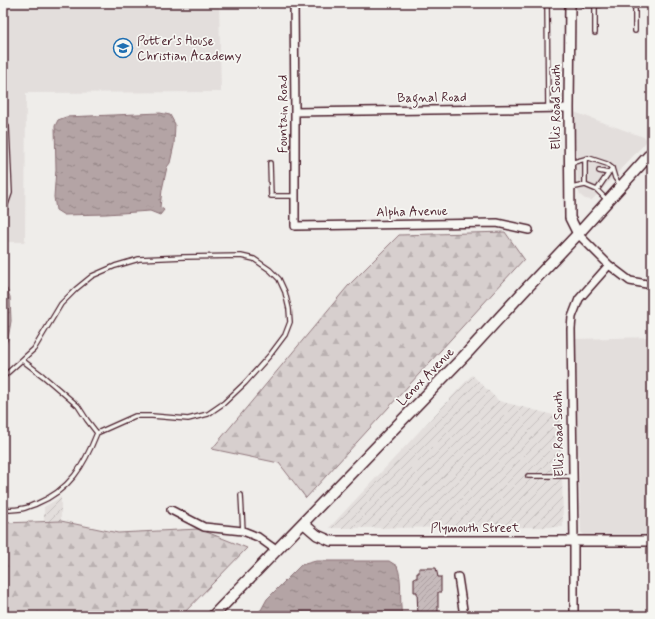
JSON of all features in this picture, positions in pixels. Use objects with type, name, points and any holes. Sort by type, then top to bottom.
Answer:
[{"type":"main road","name":"Lenox Avenue","points":[[213,616],[468,352],[652,152]]},
{"type":"street","name":"Fountain Road","points":[[294,3],[296,226]]},
{"type":"street","name":"Ellis Road South","points":[[570,3],[570,218],[578,234]]},
{"type":"street","points":[[583,3],[600,3]]},
{"type":"street","name":"Bagnal Road","points":[[295,112],[569,108]]},
{"type":"street","name":"Alpha Avenue","points":[[296,226],[497,223],[529,230]]},
{"type":"street","points":[[578,234],[609,265],[630,280],[652,285]]},
{"type":"street","name":"Ellis Road South","points":[[574,616],[572,318],[579,299],[609,265]]},
{"type":"street","points":[[171,510],[204,527],[243,531],[258,537],[276,550]]},
{"type":"street","name":"Plymouth Street","points":[[303,523],[317,535],[331,541],[652,540]]},
{"type":"street","points":[[458,577],[464,616]]},
{"type":"lane","points":[[547,3],[548,109]]},
{"type":"lane","points":[[595,3],[595,33]]},
{"type":"lane","points":[[635,3],[635,31]]},
{"type":"lane","points":[[3,213],[10,193],[7,127]]},
{"type":"lane","points":[[570,163],[589,158],[607,164],[612,168],[615,178],[621,186]]},
{"type":"lane","points":[[585,159],[585,185]]},
{"type":"lane","points":[[270,163],[270,196],[296,196]]},
{"type":"lane","points":[[597,190],[612,168]]},
{"type":"lane","points":[[599,171],[608,173]]},
{"type":"lane","points":[[585,173],[590,173]]},
{"type":"lane","points":[[570,188],[585,185],[597,190],[607,201]]},
{"type":"lane","points":[[3,377],[34,349],[61,304],[76,289],[92,276],[115,266],[139,259],[241,256],[254,259],[270,270],[279,279],[285,292],[290,322],[285,335],[270,355],[224,403],[208,414],[188,419],[135,416],[97,433],[90,451],[77,473],[65,486],[46,500],[25,508],[3,510]]},
{"type":"lane","points":[[22,360],[78,406],[97,433]]},
{"type":"lane","points":[[528,476],[573,476]]},
{"type":"lane","points":[[241,495],[243,531]]},
{"type":"shaded area","name":"Potter's House Christian Academy","points":[[3,3],[219,3],[221,92],[26,93],[25,242],[6,242],[3,246]]},
{"type":"shaded area","points":[[574,112],[649,139],[592,200],[585,199],[580,195],[578,190]]},
{"type":"shaded area","points":[[652,337],[652,536],[585,536],[581,532],[575,339]]},
{"type":"shaded area","points":[[472,375],[499,401],[561,417],[563,527],[329,528]]},
{"type":"shaded area","points":[[61,497],[61,521],[44,522],[44,507]]},
{"type":"green space","points":[[505,232],[524,259],[306,498],[279,463],[212,449],[348,286],[399,235]]},
{"type":"green space","points":[[61,521],[118,533],[199,529],[247,548],[181,616],[3,616],[3,523]]},
{"type":"water","points":[[160,113],[170,115],[175,124],[174,145],[162,190],[160,207],[164,210],[160,215],[150,211],[64,215],[56,210],[54,197],[56,169],[55,126],[58,120],[66,117]]},
{"type":"water","points":[[3,287],[7,289],[10,297],[11,321],[8,339],[3,349]]},
{"type":"water","points":[[316,561],[389,561],[397,566],[400,578],[402,616],[352,616],[321,612],[307,616],[251,616],[261,610],[267,599],[301,565]]},
{"type":"building","points":[[419,568],[436,568],[438,577],[441,577],[441,592],[438,592],[438,616],[418,616],[417,592],[414,592],[414,578],[417,578]]},
{"type":"place","name":"Potter's House Christian Academy","points":[[123,48]]}]
